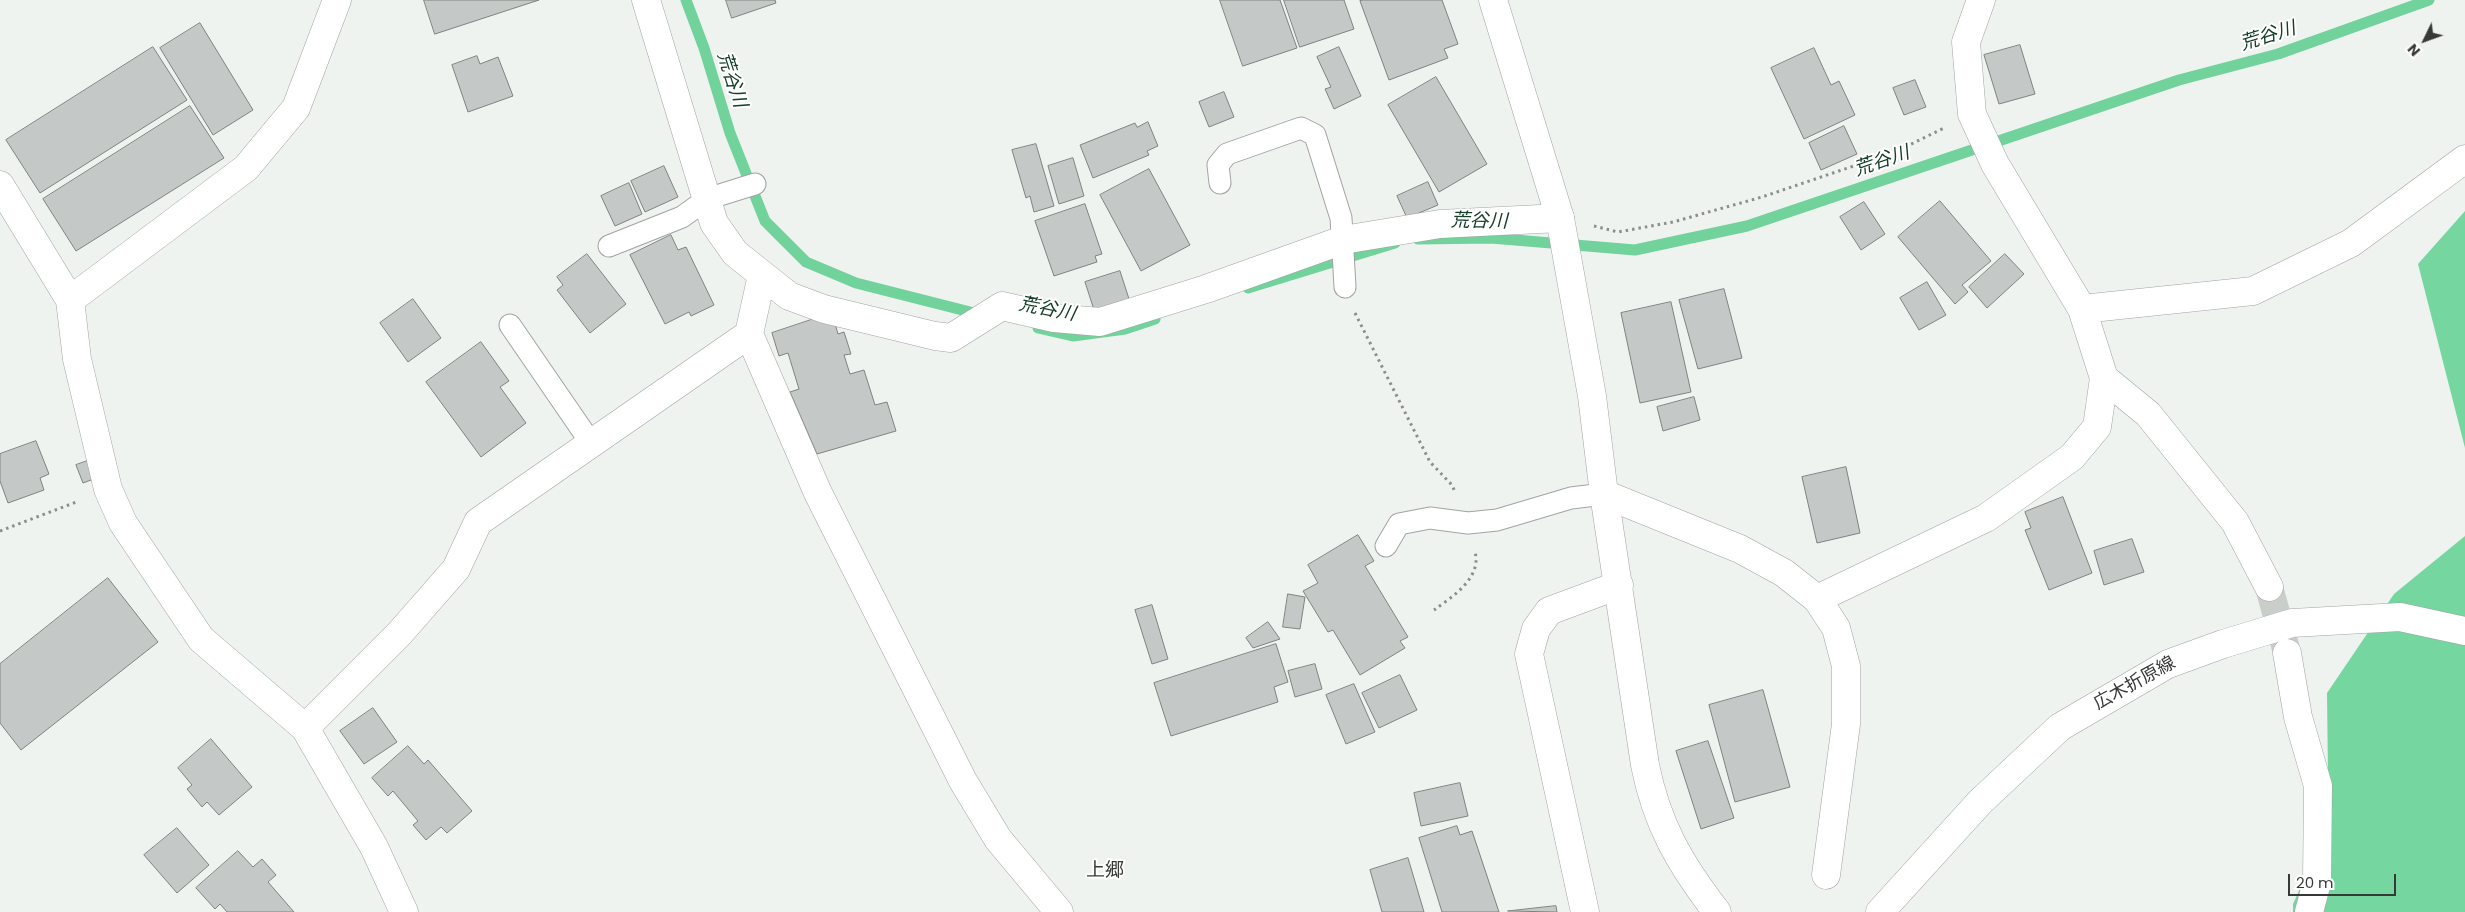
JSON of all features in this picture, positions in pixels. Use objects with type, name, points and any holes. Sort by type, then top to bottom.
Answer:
[{"type":"street","points":[[70,300],[246,168],[296,108],[337,0]]},
{"type":"street","points":[[646,0],[714,223],[735,253],[789,296],[824,308],[935,336],[951,338],[1002,306],[1054,318],[1100,322],[1206,288],[1343,240],[1440,224],[1560,218]]},
{"type":"street","points":[[1493,0],[1560,218],[1592,396],[1604,494],[1619,585],[1644,765],[1652,798],[1672,846],[1717,912]]},
{"type":"street","points":[[1817,599],[1986,518],[2072,457],[2097,428],[2104,378],[2082,309],[1995,164],[1972,114],[1966,42],[1980,0]]},
{"type":"street","points":[[2082,309],[2253,291],[2351,243],[2465,159]]},
{"type":"street","points":[[0,185],[70,300],[76,360],[108,489],[123,523],[201,639],[305,728],[374,847],[404,912]]},
{"type":"street","points":[[762,276],[750,334],[818,493],[963,781],[998,839],[1059,912]]},
{"type":"street","points":[[305,728],[399,634],[456,569],[478,522],[591,442],[750,334]]},
{"type":"street","points":[[2104,378],[2148,414],[2235,522],[2270,587]]},
{"type":"street","points":[[1604,494],[1740,549],[1784,573],[1817,599],[1836,628],[1846,666],[1846,724],[1826,875]]},
{"type":"street","points":[[1585,912],[1529,654],[1536,629],[1549,611],[1619,585]]},
{"type":"street","name":"広木折原線","points":[[1880,912],[1980,802],[2060,727],[2168,664],[2223,644],[2292,623],[2400,617],[2465,631]]},
{"type":"street","points":[[2287,653],[2298,717],[2318,786],[2317,882],[2309,912]]},
{"type":"lane","points":[[1220,183],[1218,165],[1226,154],[1301,128],[1315,135],[1341,218],[1345,287]]},
{"type":"lane","points":[[608,246],[682,217],[707,199],[755,184]]},
{"type":"lane","points":[[510,325],[591,442]]},
{"type":"lane","points":[[1386,546],[1399,524],[1430,518],[1468,523],[1497,520],[1571,498],[1604,494]]},
{"type":"path","points":[[1560,218],[1618,232],[1673,222],[1762,197],[1895,152],[1972,114]]},
{"type":"path","points":[[1345,287],[1360,327],[1430,462],[1452,485],[1468,523],[1477,560],[1465,587],[1434,610]]},
{"type":"path","points":[[0,531],[108,489]]},
{"type":"green space","points":[[2465,211],[2465,448],[2418,264]]},
{"type":"green space","points":[[2465,536],[2465,912],[2293,912],[2293,904],[2317,851],[2328,778],[2327,693],[2394,594]]},
{"type":"building","points":[[424,0],[539,0],[435,34]]},
{"type":"building","points":[[726,0],[775,0],[776,3],[732,18]]},
{"type":"building","points":[[1220,0],[1280,0],[1297,48],[1243,66]]},
{"type":"building","points":[[1284,0],[1344,0],[1354,29],[1300,47]]},
{"type":"building","points":[[1442,0],[1458,44],[1444,49],[1448,58],[1389,80],[1360,1]]},
{"type":"building","points":[[200,23],[253,110],[213,135],[160,48]]},
{"type":"building","points":[[2020,45],[2035,94],[1999,104],[1984,55]]},
{"type":"building","points":[[153,47],[187,100],[40,193],[6,140]]},
{"type":"building","points":[[1339,47],[1361,96],[1334,109],[1325,89],[1331,87],[1317,57]]},
{"type":"building","points":[[1814,48],[1831,85],[1839,81],[1855,115],[1804,139],[1771,68]]},
{"type":"building","points":[[477,56],[480,64],[498,57],[513,96],[468,112],[452,65]]},
{"type":"building","points":[[1436,77],[1487,164],[1439,192],[1388,105]]},
{"type":"building","points":[[1915,80],[1926,107],[1904,115],[1893,88]]},
{"type":"building","points":[[1224,92],[1234,117],[1209,127],[1199,102]]},
{"type":"building","points":[[190,106],[224,158],[76,251],[43,199]]},
{"type":"building","points":[[1148,122],[1158,146],[1147,151],[1149,155],[1093,178],[1080,145],[1135,123],[1137,127]]},
{"type":"building","points":[[1844,126],[1857,154],[1821,170],[1809,143]]},
{"type":"building","points":[[1036,144],[1054,206],[1034,212],[1030,196],[1026,198],[1012,150]]},
{"type":"building","points":[[1073,158],[1084,196],[1059,204],[1048,166]]},
{"type":"building","points":[[664,166],[678,197],[645,212],[631,181]]},
{"type":"building","points":[[1149,169],[1190,245],[1141,271],[1100,195]]},
{"type":"building","points":[[1428,182],[1438,205],[1407,218],[1397,196]]},
{"type":"building","points":[[629,183],[642,214],[615,226],[601,196]]},
{"type":"building","points":[[1940,201],[1991,261],[1962,285],[1968,292],[1955,304],[1898,237]]},
{"type":"building","points":[[1864,202],[1885,234],[1861,250],[1840,217]]},
{"type":"building","points":[[1085,204],[1102,254],[1095,256],[1097,262],[1054,276],[1035,221]]},
{"type":"building","points":[[671,235],[678,250],[686,247],[714,305],[691,316],[689,312],[665,324],[630,255]]},
{"type":"building","points":[[587,254],[626,304],[590,333],[557,290],[563,285],[557,277]]},
{"type":"building","points":[[2005,254],[2024,274],[1987,308],[1969,287]]},
{"type":"building","points":[[1120,271],[1130,302],[1095,313],[1085,282]]},
{"type":"building","points":[[1927,282],[1946,315],[1919,330],[1900,298]]},
{"type":"building","points":[[1724,289],[1742,358],[1698,369],[1679,300]]},
{"type":"building","points":[[413,299],[441,338],[408,362],[380,323]]},
{"type":"building","points":[[1671,302],[1691,392],[1640,403],[1621,313]]},
{"type":"building","points":[[832,313],[838,334],[844,332],[851,354],[844,355],[850,374],[864,370],[875,405],[887,402],[896,431],[817,454],[790,392],[799,389],[788,353],[779,356],[772,333]]},
{"type":"building","points":[[481,342],[509,381],[500,387],[526,423],[481,457],[426,382]]},
{"type":"building","points":[[1694,397],[1700,420],[1663,431],[1657,407]]},
{"type":"building","points":[[36,441],[49,474],[40,478],[44,490],[8,503],[0,481],[0,454]]},
{"type":"building","points":[[93,459],[99,477],[83,483],[76,465]]},
{"type":"building","points":[[1846,467],[1860,533],[1817,543],[1802,477]]},
{"type":"building","points":[[2063,497],[2092,573],[2049,590],[2025,530],[2031,528],[2025,512]]},
{"type":"building","points":[[1358,535],[1374,561],[1365,566],[1408,637],[1400,641],[1405,648],[1360,675],[1333,630],[1328,632],[1303,591],[1318,583],[1308,565]]},
{"type":"building","points":[[2132,539],[2144,572],[2104,585],[2094,551]]},
{"type":"building","points":[[108,578],[158,642],[21,750],[0,723],[0,664]]},
{"type":"building","points":[[1288,594],[1305,597],[1300,629],[1283,627]]},
{"type":"building","points":[[1152,605],[1168,659],[1152,664],[1135,610]]},
{"type":"building","points":[[1268,622],[1280,639],[1253,648],[1246,638]]},
{"type":"building","points":[[1276,644],[1288,682],[1274,687],[1278,702],[1171,736],[1154,683]]},
{"type":"building","points":[[1315,664],[1322,689],[1295,697],[1288,671]]},
{"type":"building","points":[[1400,675],[1417,710],[1379,728],[1362,693]]},
{"type":"building","points":[[1354,684],[1375,732],[1346,744],[1326,695]]},
{"type":"building","points":[[1763,690],[1790,787],[1735,802],[1709,705]]},
{"type":"building","points":[[373,708],[397,742],[364,764],[340,731]]},
{"type":"building","points":[[211,739],[252,787],[219,815],[207,802],[202,807],[187,789],[192,785],[178,768]]},
{"type":"building","points":[[1708,741],[1734,818],[1701,829],[1676,751]]},
{"type":"building","points":[[408,746],[424,764],[428,760],[472,811],[447,833],[441,827],[426,840],[413,825],[418,821],[393,791],[388,796],[372,778]]},
{"type":"building","points":[[1460,783],[1468,816],[1421,826],[1414,793]]},
{"type":"building","points":[[1457,826],[1460,835],[1472,831],[1499,912],[1442,912],[1419,838]]},
{"type":"building","points":[[177,828],[209,865],[177,893],[144,855]]},
{"type":"building","points":[[238,851],[253,867],[262,859],[276,875],[268,882],[294,912],[227,912],[220,904],[215,909],[196,888]]},
{"type":"building","points":[[1408,858],[1424,912],[1382,912],[1370,870]]},
{"type":"building","points":[[1556,906],[1557,912],[1508,911]]},
{"type":"waterway","name":"荒谷川","points":[[686,0],[704,48],[730,133],[765,221],[806,262],[856,283],[982,315]]},
{"type":"waterway","name":"荒谷川","points":[[1418,239],[1491,238],[1635,250],[1747,226],[2179,80],[2278,54],[2429,0]]},
{"type":"waterway","name":"荒谷川","points":[[1248,288],[1395,243]]},
{"type":"waterway","name":"荒谷川","points":[[1038,328],[1073,336],[1125,329],[1155,319]]},
{"type":"tunnel","points":[[2269,587],[2286,649]]},
{"type":"district","name":"上郷","points":[[1105,871]]}]
